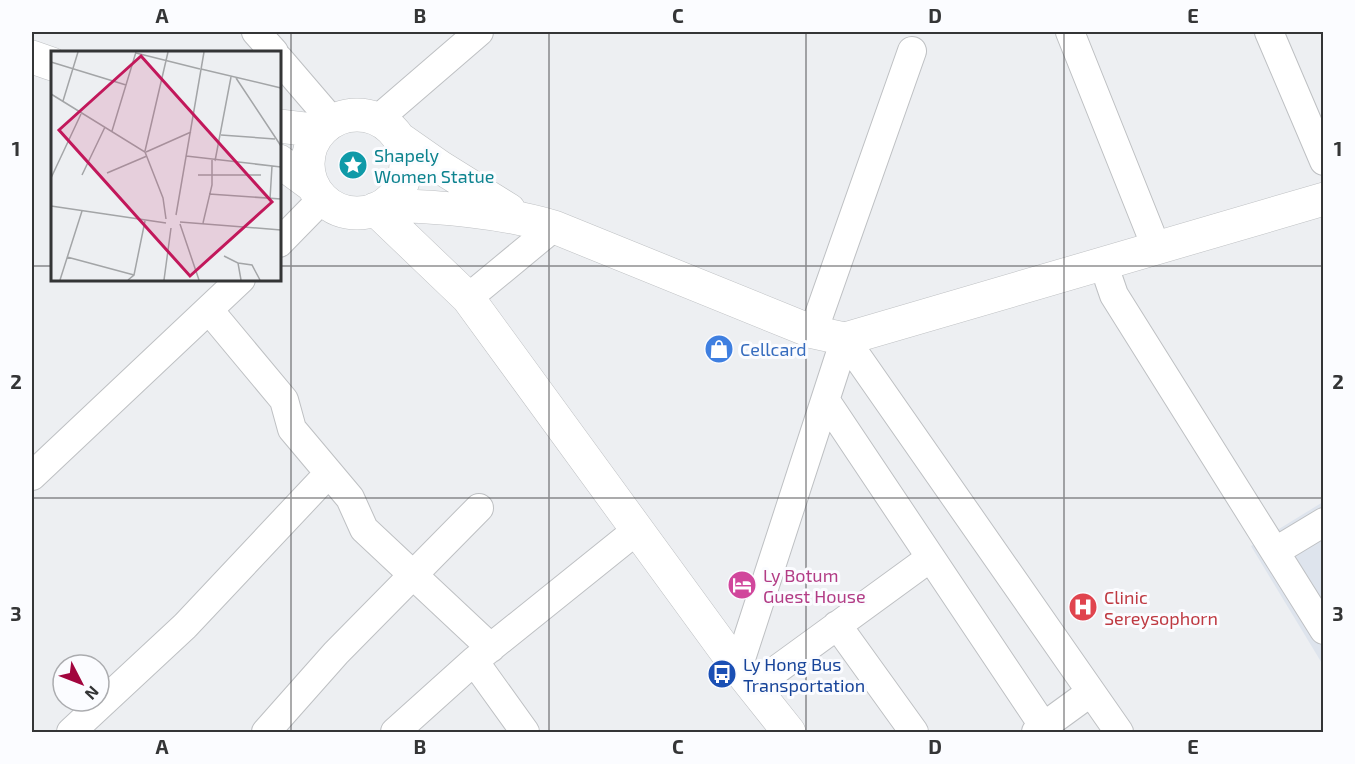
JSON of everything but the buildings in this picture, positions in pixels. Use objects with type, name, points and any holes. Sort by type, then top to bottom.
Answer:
[{"type":"main road","points":[[32,57],[51,64]]},
{"type":"main road","points":[[317,193],[308,172],[308,158],[313,143],[327,126],[347,116],[363,115],[389,129],[473,188],[539,222],[813,332],[845,339],[1323,199]]},
{"type":"main road","points":[[280,126],[327,126]]},
{"type":"main road","points":[[280,162],[317,193],[345,212],[359,214],[380,207],[396,195],[404,182],[407,167],[405,153],[389,129]]},
{"type":"main road","points":[[380,207],[477,211],[539,222]]},
{"type":"main road","points":[[380,207],[468,298],[745,677],[789,732]]},
{"type":"street","points":[[256,32],[273,51]]},
{"type":"street","points":[[389,129],[479,32]]},
{"type":"street","points":[[1070,32],[1156,247]]},
{"type":"street","points":[[1269,32],[1323,160]]},
{"type":"street","points":[[813,332],[912,51]]},
{"type":"street","points":[[280,60],[327,126]]},
{"type":"street","points":[[280,242],[317,193]]},
{"type":"street","points":[[468,298],[539,222]]},
{"type":"street","points":[[1102,263],[1114,295],[1276,551],[1323,630]]},
{"type":"street","points":[[32,476],[241,280]]},
{"type":"street","points":[[208,310],[284,400],[292,429],[350,498],[364,529],[413,576],[482,655],[525,732]]},
{"type":"street","points":[[745,677],[845,339]]},
{"type":"street","points":[[845,339],[1119,732]]},
{"type":"street","points":[[826,401],[1040,730],[1091,692]]},
{"type":"street","points":[[71,732],[185,626],[329,472]]},
{"type":"street","points":[[266,732],[336,653],[479,508]]},
{"type":"street","points":[[1276,551],[1323,522]]},
{"type":"street","points":[[395,732],[482,655],[637,530]]},
{"type":"street","points":[[745,677],[837,625],[930,558]]},
{"type":"street","points":[[837,625],[914,732]]},
{"type":"shaded area","points":[[1323,502],[1323,665],[1251,546]]},
{"type":"place","name":"Shapely Women Statue","points":[[353,165]]},
{"type":"place","name":"Cellcard","points":[[719,349]]},
{"type":"place","name":"Ly Botum Guest House","points":[[742,585]]},
{"type":"place","name":"Clinic Sereysophorn","points":[[1083,607]]},
{"type":"place","name":"Ly Hong Bus Transportation","points":[[722,674]]}]
